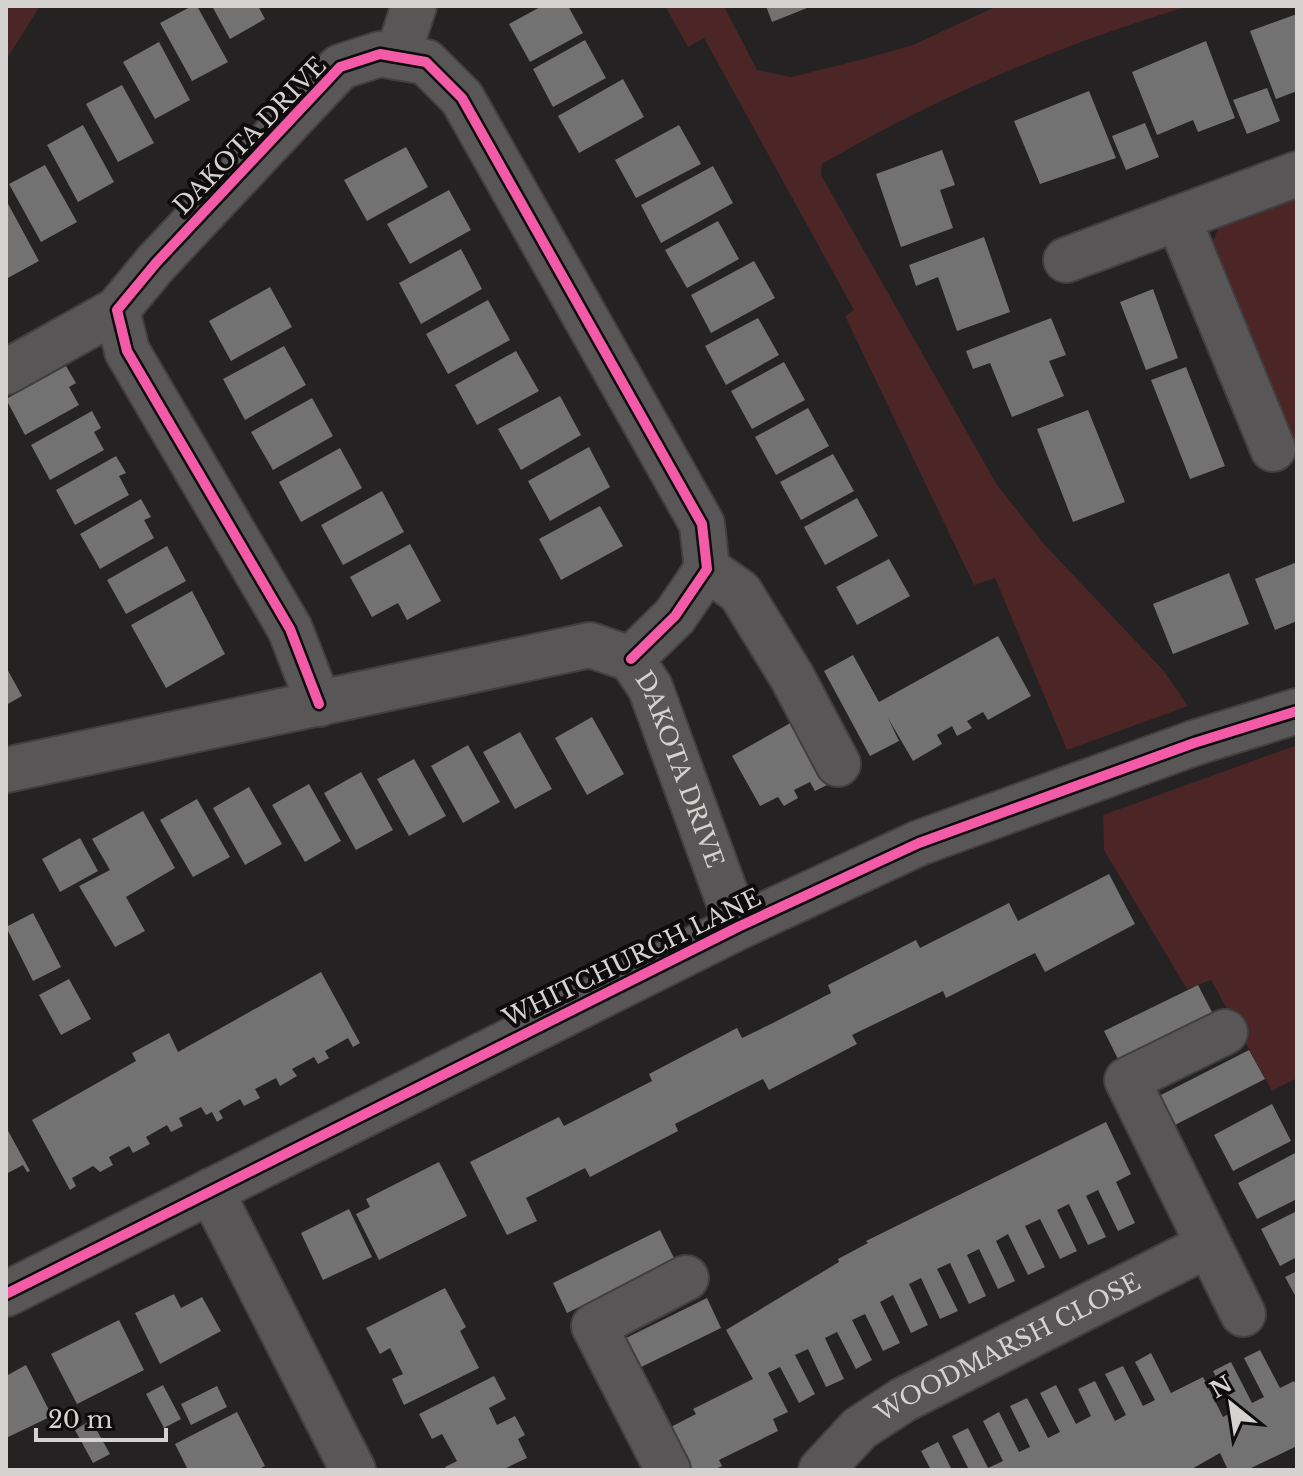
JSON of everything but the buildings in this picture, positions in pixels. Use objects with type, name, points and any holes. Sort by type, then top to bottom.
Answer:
[{"type":"street","points":[[397,57],[414,6]]},
{"type":"street","name":"DAKOTA DRIVE","points":[[6,372],[117,310],[156,263],[340,67],[380,54],[426,62],[462,98],[702,524],[707,569],[675,616],[631,659]]},
{"type":"street","points":[[1066,260],[1297,174]]},
{"type":"street","points":[[1178,218],[1273,449]]},
{"type":"street","points":[[117,310],[127,351],[290,629],[319,704]]},
{"type":"street","points":[[707,569],[740,592],[792,677],[838,764]]},
{"type":"street","name":"DAKOTA DRIVE","points":[[11,768],[590,645],[631,659],[650,687],[738,927]]},
{"type":"street","name":"WHITCHURCH LANE","points":[[6,1294],[738,927],[919,843],[1194,743],[1297,711]]},
{"type":"street","points":[[1225,1032],[1127,1080],[1243,1314]]},
{"type":"street","points":[[211,1191],[353,1470]]},
{"type":"street","name":"WOODMARSH CLOSE","points":[[821,1470],[860,1428],[903,1400],[1208,1245]]},
{"type":"street","points":[[668,1470],[594,1326],[686,1278]]},
{"type":"shaded area","points":[[6,6],[40,6],[6,60]]},
{"type":"shaded area","points":[[665,6],[724,6],[757,70],[791,77],[913,45],[997,6],[1189,6],[1094,37],[955,95],[822,164],[821,175],[997,485],[1043,543],[1163,670],[1188,706],[1067,750],[995,578],[974,585],[845,316],[854,310],[704,38],[688,47]]},
{"type":"shaded area","points":[[1297,191],[1297,444],[1286,449],[1212,243],[1220,225]]},
{"type":"shaded area","points":[[1297,745],[1297,1078],[1272,1091],[1211,980],[1187,989],[1104,850],[1103,815]]},
{"type":"cycle path","points":[[319,704],[290,629],[127,351],[117,310],[156,263],[340,67],[380,54],[426,62],[462,98],[702,524],[707,569],[675,616],[631,659]]},
{"type":"cycle path","points":[[6,1294],[738,927],[919,843],[1194,743],[1297,711]]}]
